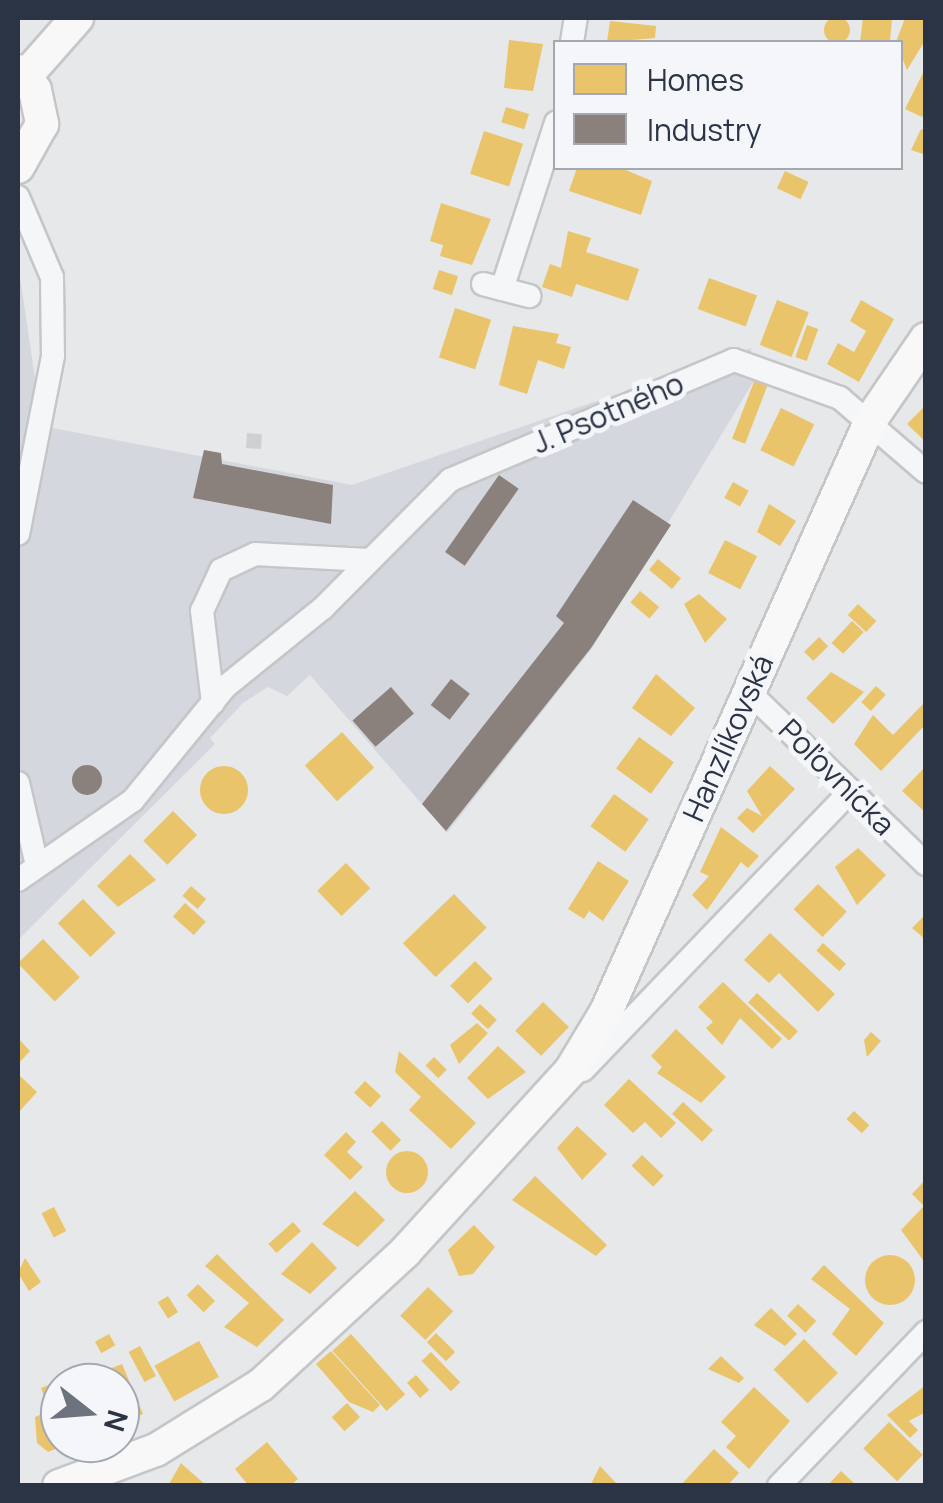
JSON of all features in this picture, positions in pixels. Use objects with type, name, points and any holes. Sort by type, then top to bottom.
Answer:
[{"type":"street","points":[[18,167],[42,124],[21,74],[77,18]]},
{"type":"street","points":[[529,296],[492,286],[553,131]]},
{"type":"street","points":[[18,197],[52,278],[53,356],[18,534]]},
{"type":"street","name":"Hanzlíkovská","points":[[522,1133],[606,1012],[872,418],[926,339]]},
{"type":"street","name":"J. Psotného","points":[[18,880],[36,861],[133,800],[213,704],[450,480],[734,360],[872,418]]},
{"type":"street","points":[[872,418],[926,472]]},
{"type":"street","points":[[213,704],[202,611],[221,570],[256,554],[367,560]]},
{"type":"street","name":"Poľovnícka","points":[[748,691],[926,864]]},
{"type":"street","points":[[18,783],[36,861]]},
{"type":"street","name":"Hanzlíkovská","points":[[58,1486],[156,1450],[260,1385],[522,1133],[851,792]]},
{"type":"street","points":[[779,1486],[926,1332]]},
{"type":"shaded area","points":[[18,263],[42,426],[352,485],[751,348],[755,379],[593,647],[447,833],[310,675],[287,696],[268,687],[243,703],[210,738],[215,744],[18,940]]},
{"type":"building: Homes","points":[[832,18],[842,18],[849,25],[845,40],[829,40],[825,35],[825,25]]},
{"type":"building: Homes","points":[[863,18],[892,19],[890,40],[860,40]]},
{"type":"building: Homes","points":[[905,18],[926,19],[926,39],[907,70],[903,40],[897,40]]},
{"type":"building: Homes","points":[[610,21],[656,26],[655,38],[607,40]]},
{"type":"building: Homes","points":[[509,40],[543,44],[533,91],[504,88]]},
{"type":"building: Homes","points":[[926,67],[926,109],[922,117],[905,109]]},
{"type":"building: Homes","points":[[506,107],[529,114],[524,129],[501,122]]},
{"type":"building: Homes","points":[[921,129],[926,131],[923,154],[911,150]]},
{"type":"building: Homes","points":[[484,131],[523,144],[509,186],[470,174]]},
{"type":"building: Homes","points":[[576,170],[626,170],[652,181],[641,215],[569,191]]},
{"type":"building: Homes","points":[[785,171],[809,182],[801,199],[777,188]]},
{"type":"building: Homes","points":[[441,203],[491,219],[472,265],[440,256],[443,245],[430,241]]},
{"type":"building: Homes","points":[[568,231],[591,238],[586,252],[639,269],[628,301],[576,284],[572,297],[542,287],[550,264],[561,268]]},
{"type":"building: Homes","points":[[439,270],[458,276],[452,295],[433,289]]},
{"type":"building: Homes","points":[[709,278],[757,295],[746,326],[698,309]]},
{"type":"building: Homes","points":[[777,300],[809,312],[792,357],[760,345]]},
{"type":"building: Homes","points":[[861,300],[894,319],[859,382],[827,364],[838,343],[854,352],[866,331],[850,321]]},
{"type":"building: Homes","points":[[455,308],[491,320],[475,369],[439,357]]},
{"type":"building: Homes","points":[[807,325],[818,329],[807,361],[795,357]]},
{"type":"building: Homes","points":[[513,326],[559,334],[556,343],[571,347],[564,369],[538,360],[527,394],[499,385]]},
{"type":"building: Homes","points":[[755,379],[768,384],[745,444],[732,439]]},
{"type":"building: Homes","points":[[926,405],[926,442],[907,424]]},
{"type":"building: Homes","points":[[781,408],[814,424],[794,466],[760,450]]},
{"type":"building: Homes","points":[[733,482],[749,491],[740,506],[724,498]]},
{"type":"building: Homes","points":[[769,504],[796,521],[780,546],[757,532]]},
{"type":"building: Homes","points":[[725,540],[757,556],[740,589],[708,573]]},
{"type":"building: Homes","points":[[658,559],[681,578],[672,589],[649,570]]},
{"type":"building: Homes","points":[[640,591],[659,607],[650,619],[630,602]]},
{"type":"building: Homes","points":[[699,594],[727,619],[705,643],[684,604]]},
{"type":"building: Homes","points":[[858,604],[876,621],[866,632],[848,615]]},
{"type":"building: Homes","points":[[852,621],[864,632],[843,654],[832,643]]},
{"type":"building: Homes","points":[[819,637],[828,646],[813,661],[804,652]]},
{"type":"building: Homes","points":[[831,672],[864,692],[833,724],[806,698]]},
{"type":"building: Homes","points":[[656,674],[695,708],[671,736],[632,708]]},
{"type":"building: Homes","points":[[876,686],[886,695],[871,711],[861,702]]},
{"type":"building: Homes","points":[[926,701],[926,724],[881,771],[854,744],[873,715],[893,735]]},
{"type":"building: Homes","points":[[342,732],[374,768],[337,801],[305,765]]},
{"type":"building: Homes","points":[[639,737],[674,762],[651,794],[616,769]]},
{"type":"building: Homes","points":[[224,766],[241,773],[248,790],[241,807],[224,814],[207,807],[200,790],[207,773]]},
{"type":"building: Homes","points":[[770,766],[795,789],[753,833],[737,818],[747,808],[762,816],[747,791]]},
{"type":"building: Homes","points":[[926,766],[926,813],[902,791]]},
{"type":"building: Homes","points":[[614,794],[649,819],[625,852],[590,826]]},
{"type":"building: Homes","points":[[173,811],[197,835],[167,865],[143,841]]},
{"type":"building: Homes","points":[[721,827],[759,856],[748,868],[741,862],[707,910],[692,895],[709,876],[700,872]]},
{"type":"building: Homes","points":[[858,848],[886,875],[857,905],[835,867]]},
{"type":"building: Homes","points":[[130,854],[156,880],[118,907],[97,886]]},
{"type":"building: Homes","points":[[598,861],[629,881],[603,921],[589,911],[584,919],[568,909]]},
{"type":"building: Homes","points":[[346,863],[370,888],[342,916],[317,891]]},
{"type":"building: Homes","points":[[818,884],[847,912],[822,937],[794,909]]},
{"type":"building: Homes","points":[[191,886],[206,899],[198,909],[182,896]]},
{"type":"building: Homes","points":[[454,894],[487,928],[436,977],[403,943]]},
{"type":"building: Homes","points":[[83,899],[116,933],[90,957],[58,923]]},
{"type":"building: Homes","points":[[185,903],[206,922],[194,935],[173,916]]},
{"type":"building: Homes","points":[[926,914],[926,940],[912,928]]},
{"type":"building: Homes","points":[[770,933],[835,994],[818,1012],[779,973],[769,983],[744,960]]},
{"type":"building: Homes","points":[[43,939],[80,977],[55,1001],[18,963]]},
{"type":"building: Homes","points":[[823,943],[846,964],[839,971],[816,950]]},
{"type":"building: Homes","points":[[475,961],[493,979],[468,1003],[450,986]]},
{"type":"building: Homes","points":[[723,982],[782,1039],[772,1049],[740,1018],[722,1045],[706,1028],[713,1022],[698,1007]]},
{"type":"building: Homes","points":[[757,993],[798,1031],[789,1041],[748,1003]]},
{"type":"building: Homes","points":[[543,1002],[569,1027],[541,1056],[515,1031]]},
{"type":"building: Homes","points":[[480,1004],[497,1020],[488,1029],[471,1014]]},
{"type":"building: Homes","points":[[477,1023],[488,1033],[459,1064],[450,1045]]},
{"type":"building: Homes","points":[[676,1029],[726,1077],[701,1103],[657,1073],[662,1067],[651,1056]]},
{"type":"building: Homes","points":[[871,1032],[881,1041],[867,1057],[864,1040]]},
{"type":"building: Homes","points":[[18,1038],[30,1051],[18,1064]]},
{"type":"building: Homes","points":[[498,1046],[526,1072],[488,1099],[467,1078]]},
{"type":"building: Homes","points":[[399,1051],[476,1123],[451,1149],[409,1110],[421,1097],[395,1072]]},
{"type":"building: Homes","points":[[434,1057],[447,1070],[438,1078],[426,1065]]},
{"type":"building: Homes","points":[[18,1074],[37,1092],[18,1113]]},
{"type":"building: Homes","points":[[629,1079],[676,1123],[661,1138],[645,1122],[633,1133],[604,1105]]},
{"type":"building: Homes","points":[[365,1081],[381,1096],[370,1108],[354,1093]]},
{"type":"building: Homes","points":[[683,1102],[713,1130],[702,1142],[672,1114]]},
{"type":"building: Homes","points":[[854,1111],[869,1125],[862,1133],[846,1119]]},
{"type":"building: Homes","points":[[382,1121],[401,1140],[390,1151],[371,1132]]},
{"type":"building: Homes","points":[[577,1126],[607,1154],[582,1180],[557,1148]]},
{"type":"building: Homes","points":[[346,1132],[356,1142],[347,1152],[363,1167],[350,1180],[324,1155]]},
{"type":"building: Homes","points":[[407,1151],[422,1157],[428,1172],[422,1187],[407,1193],[392,1187],[386,1172],[392,1157]]},
{"type":"building: Homes","points":[[642,1155],[664,1176],[653,1187],[632,1166]]},
{"type":"building: Homes","points":[[535,1176],[607,1245],[596,1256],[512,1200]]},
{"type":"building: Homes","points":[[926,1179],[926,1264],[901,1230],[924,1206],[912,1194]]},
{"type":"building: Homes","points":[[355,1191],[385,1220],[358,1247],[322,1224]]},
{"type":"building: Homes","points":[[54,1207],[66,1231],[54,1237],[42,1213]]},
{"type":"building: Homes","points":[[293,1222],[301,1231],[277,1253],[268,1244]]},
{"type":"building: Homes","points":[[474,1225],[495,1247],[473,1274],[459,1276],[448,1250]]},
{"type":"building: Homes","points":[[312,1242],[337,1268],[310,1294],[281,1274]]},
{"type":"building: Homes","points":[[217,1254],[284,1320],[257,1347],[224,1327],[249,1303],[205,1266]]},
{"type":"building: Homes","points":[[890,1255],[908,1262],[915,1280],[908,1298],[890,1305],[872,1298],[865,1280],[872,1262]]},
{"type":"building: Homes","points":[[25,1258],[41,1282],[29,1291],[18,1273]]},
{"type":"building: Homes","points":[[824,1265],[884,1323],[856,1356],[832,1334],[850,1309],[811,1279]]},
{"type":"building: Homes","points":[[198,1284],[215,1301],[204,1312],[187,1295]]},
{"type":"building: Homes","points":[[428,1287],[453,1311],[425,1340],[400,1316]]},
{"type":"building: Homes","points":[[168,1296],[178,1312],[168,1318],[158,1302]]},
{"type":"building: Homes","points":[[798,1304],[816,1321],[805,1333],[787,1316]]},
{"type":"building: Homes","points":[[771,1308],[797,1334],[785,1346],[754,1325]]},
{"type":"building: Homes","points":[[436,1333],[455,1352],[446,1361],[427,1342]]},
{"type":"building: Homes","points":[[109,1334],[115,1345],[101,1353],[95,1342]]},
{"type":"building: Homes","points":[[351,1334],[405,1394],[387,1411],[332,1351]]},
{"type":"building: Homes","points":[[804,1339],[838,1373],[808,1403],[774,1369]]},
{"type":"building: Homes","points":[[199,1341],[219,1377],[174,1402],[154,1366]]},
{"type":"building: Homes","points":[[140,1346],[156,1376],[144,1382],[140,1363],[134,1363],[129,1352]]},
{"type":"building: Homes","points":[[331,1351],[380,1405],[373,1412],[349,1402],[316,1364]]},
{"type":"building: Homes","points":[[431,1352],[460,1382],[451,1391],[422,1361]]},
{"type":"building: Homes","points":[[721,1356],[744,1378],[739,1383],[708,1369]]},
{"type":"building: Homes","points":[[416,1375],[429,1390],[420,1398],[407,1383]]},
{"type":"building: Homes","points":[[926,1385],[926,1412],[909,1421],[918,1430],[910,1438],[887,1415]]},
{"type":"building: Homes","points":[[754,1387],[790,1421],[749,1469],[726,1447],[736,1436],[721,1422]]},
{"type":"building: Homes","points":[[347,1403],[360,1417],[345,1431],[332,1417]]},
{"type":"building: Homes","points":[[40,1415],[40,1445],[37,1443],[35,1417]]},
{"type":"building: Homes","points":[[889,1422],[923,1455],[897,1481],[863,1449]]},
{"type":"building: Homes","points":[[267,1442],[298,1479],[290,1486],[249,1486],[235,1469]]},
{"type":"building: Homes","points":[[714,1449],[739,1473],[727,1486],[680,1486]]},
{"type":"building: Homes","points":[[181,1463],[184,1466],[207,1486],[168,1486]]},
{"type":"building: Homes","points":[[600,1466],[616,1483],[613,1486],[590,1486]]},
{"type":"building: Homes","points":[[841,1471],[857,1486],[827,1486]]},
{"type":"building: Industry","points":[[204,450],[221,453],[222,464],[333,485],[331,524],[193,498]]},
{"type":"building: Industry","points":[[499,475],[519,489],[465,566],[445,552]]},
{"type":"building: Industry","points":[[633,500],[671,525],[591,648],[446,831],[422,804],[564,623],[556,616]]},
{"type":"building: Industry","points":[[451,679],[470,694],[450,720],[431,705]]},
{"type":"building: Industry","points":[[391,687],[414,713],[375,747],[353,720]]},
{"type":"building: Industry","points":[[87,765],[101,774],[102,780],[93,794],[87,795],[73,786],[72,780],[81,766]]},
{"type":"building: Other","points":[[247,433],[262,434],[261,449],[246,448]]}]
